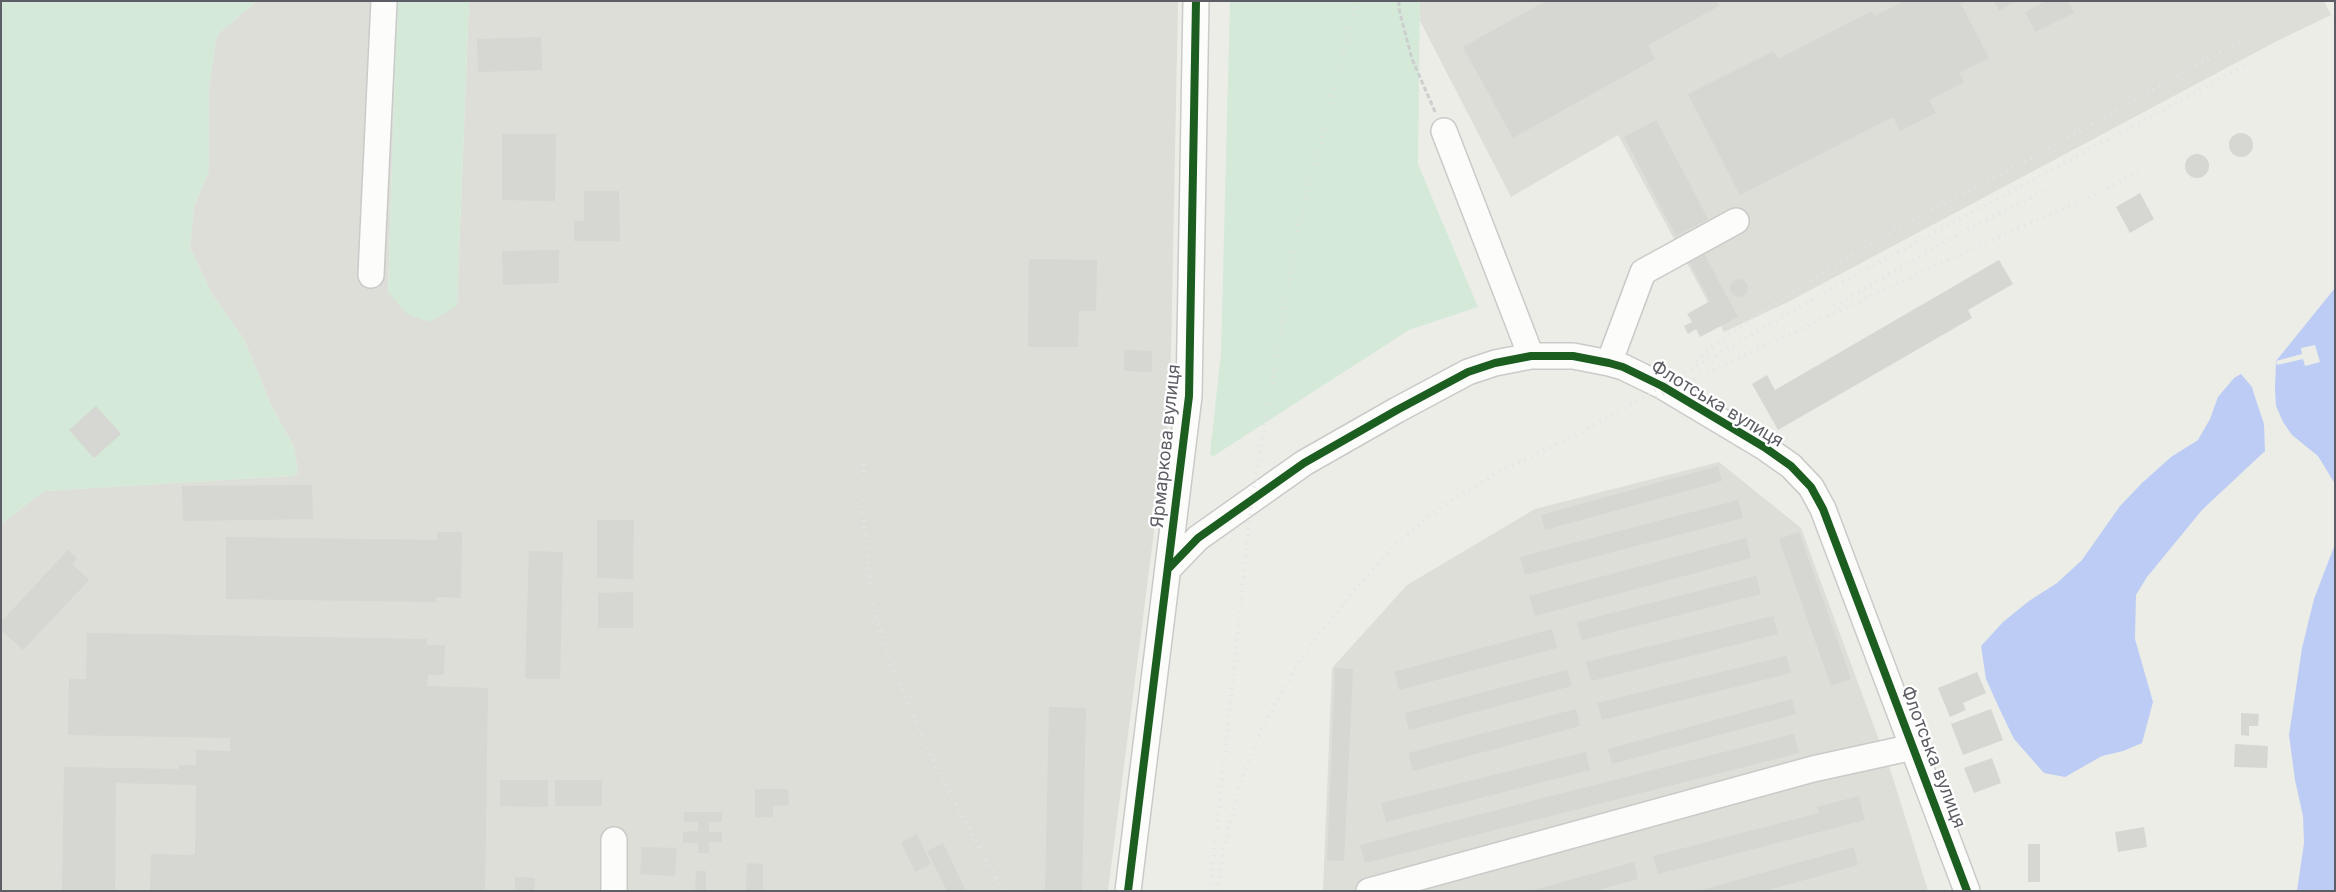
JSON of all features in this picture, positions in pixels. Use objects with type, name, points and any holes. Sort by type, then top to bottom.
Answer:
[{"type":"street","points":[[371,275],[384,1]]},
{"type":"street","name":"Ярмаркова вулиця","points":[[1128,891],[1189,396],[1196,1]]},
{"type":"street","points":[[1444,131],[1531,356]]},
{"type":"street","points":[[1609,362],[1643,272],[1736,221]]},
{"type":"street","name":"Флотська вулиця","points":[[1169,568],[1198,538],[1304,463],[1468,372],[1495,362],[1531,356],[1573,356],[1609,362],[1662,386],[1764,447],[1790,466],[1811,488],[1822,508],[1967,891]]},
{"type":"street","points":[[1370,891],[1804,772],[1913,747]]},
{"type":"street","points":[[614,840],[614,891]]},
{"type":"path","points":[[1399,1],[1399,9],[1412,59],[1444,131]]},
{"type":"shaded area","points":[[257,1],[397,1],[388,292],[457,306],[469,1],[1178,1],[1170,407],[1108,891],[1,891],[1,524],[44,491],[292,476],[298,473],[294,447],[271,405],[244,339],[213,296],[190,248],[194,207],[209,170],[209,86],[216,40],[220,32]]},
{"type":"shaded area","points":[[1420,1],[2324,1],[2331,15],[2277,41],[1788,302],[1724,332],[1618,135],[1511,197],[1420,21]]},
{"type":"shaded area","points":[[1719,462],[1801,528],[1893,778],[1928,891],[1323,891],[1332,668],[1407,585],[1535,509]]},
{"type":"green space","points":[[1,1],[257,1],[220,32],[216,40],[209,86],[209,170],[194,207],[190,248],[213,296],[244,339],[271,405],[294,447],[298,473],[292,476],[44,491],[1,524]]},
{"type":"green space","points":[[397,1],[469,1],[457,306],[430,322],[407,314],[388,292]]},
{"type":"green space","points":[[1230,1],[1420,1],[1418,164],[1478,307],[1409,330],[1212,457],[1210,454],[1221,353]]},
{"type":"water","points":[[2335,288],[2335,484],[2318,456],[2292,435],[2283,422],[2276,406],[2275,388],[2276,361]]},
{"type":"water","points":[[2241,374],[2252,387],[2264,424],[2265,451],[2202,510],[2147,577],[2136,595],[2135,639],[2153,702],[2142,743],[2123,751],[2102,756],[2065,777],[2044,773],[2014,739],[1986,679],[1981,646],[2003,622],[2029,601],[2057,583],[2082,560],[2120,506],[2142,483],[2171,457],[2198,440],[2210,419],[2218,397],[2234,378]]},
{"type":"water","points":[[2335,544],[2335,891],[2297,891],[2304,843],[2303,816],[2295,780],[2289,735],[2302,648],[2314,599]]},
{"type":"pier","points":[[2315,345],[2320,362],[2305,366],[2303,359],[2277,365],[2276,361],[2302,354],[2301,348]]},
{"type":"building","points":[[1546,1],[1716,1],[1719,6],[1648,45],[1655,59],[1513,138],[1463,47]]},
{"type":"building","points":[[1904,1],[1966,1],[1961,4],[1989,58],[1959,73],[1964,82],[1929,100],[1936,113],[1900,131],[1893,117],[1740,195],[1688,94],[1774,51],[1778,59],[1872,11],[1875,16]]},
{"type":"building","points":[[1994,1],[2017,1],[1999,11]]},
{"type":"building","points":[[2046,1],[2068,1],[2074,13],[2035,32],[2025,12]]},
{"type":"building","points":[[541,37],[542,70],[478,72],[477,39]]},
{"type":"building","points":[[1656,120],[1708,219],[1676,236],[1624,137]]},
{"type":"building","points":[[2241,133],[2246,134],[2252,140],[2252,150],[2246,156],[2241,157],[2236,156],[2230,150],[2229,145],[2230,140],[2236,134]]},
{"type":"building","points":[[502,134],[556,134],[555,201],[502,200]]},
{"type":"building","points":[[2197,154],[2205,158],[2209,166],[2205,174],[2197,178],[2189,174],[2185,166],[2189,158]]},
{"type":"building","points":[[584,191],[619,191],[620,241],[574,241],[574,221],[584,221]]},
{"type":"building","points":[[2140,193],[2154,219],[2130,233],[2116,207]]},
{"type":"building","points":[[559,250],[559,283],[503,285],[502,251]]},
{"type":"building","points":[[1703,252],[1738,317],[1700,337],[1696,329],[1688,334],[1684,326],[1692,322],[1687,314],[1710,301],[1688,260]]},
{"type":"building","points":[[1029,259],[1097,260],[1096,311],[1079,311],[1078,347],[1028,347]]},
{"type":"building","points":[[1999,260],[2013,284],[1968,310],[1972,318],[1778,430],[1752,384],[1767,375],[1775,390]]},
{"type":"building","points":[[1735,279],[1743,279],[1748,284],[1746,295],[1735,297],[1730,292],[1730,284]]},
{"type":"building","points":[[1124,350],[1152,351],[1152,372],[1124,371]]},
{"type":"building","points":[[96,406],[121,434],[94,458],[69,430]]},
{"type":"building","points":[[1718,466],[1722,481],[1545,530],[1541,515]]},
{"type":"building","points":[[312,485],[313,519],[183,521],[182,486]]},
{"type":"building","points":[[1738,500],[1743,518],[1525,575],[1520,557]]},
{"type":"building","points":[[597,520],[634,520],[633,579],[597,578]]},
{"type":"building","points":[[437,532],[462,532],[461,598],[436,597],[436,602],[226,599],[226,537],[437,540]]},
{"type":"building","points":[[1799,532],[1851,679],[1831,686],[1779,539]]},
{"type":"building","points":[[1746,538],[1751,558],[1535,616],[1529,596]]},
{"type":"building","points":[[68,550],[77,558],[72,564],[89,580],[23,650],[1,630],[1,622]]},
{"type":"building","points":[[529,551],[563,552],[560,679],[525,679]]},
{"type":"building","points":[[1756,576],[1761,594],[1582,640],[1577,622]]},
{"type":"building","points":[[633,592],[633,628],[598,628],[598,593]]},
{"type":"building","points":[[1773,616],[1778,634],[1591,681],[1586,662]]},
{"type":"building","points":[[1552,629],[1557,648],[1399,690],[1394,672]]},
{"type":"building","points":[[87,633],[427,639],[427,645],[445,645],[444,675],[428,675],[427,686],[488,688],[485,891],[150,891],[151,854],[195,855],[196,785],[116,783],[115,891],[62,891],[64,767],[179,769],[179,765],[196,765],[196,750],[230,751],[230,738],[68,735],[69,679],[86,679]]},
{"type":"building","points":[[1786,656],[1791,673],[1602,720],[1597,703]]},
{"type":"building","points":[[1335,668],[1353,669],[1344,861],[1327,860]]},
{"type":"building","points":[[1567,670],[1572,686],[1409,730],[1405,713]]},
{"type":"building","points":[[1977,672],[1986,693],[1963,703],[1966,710],[1950,717],[1938,688]]},
{"type":"building","points":[[1792,699],[1796,714],[1612,764],[1608,749]]},
{"type":"building","points":[[1049,707],[1086,708],[1082,891],[1045,891]]},
{"type":"building","points":[[1576,709],[1580,726],[1413,771],[1408,753]]},
{"type":"building","points":[[1991,709],[2003,740],[1963,755],[1951,724]]},
{"type":"building","points":[[2241,713],[2259,714],[2258,726],[2249,726],[2249,736],[2241,735]]},
{"type":"building","points":[[1794,734],[1799,753],[1365,863],[1360,845]]},
{"type":"building","points":[[2235,744],[2268,746],[2267,768],[2234,767]]},
{"type":"building","points":[[1586,752],[1590,770],[1386,822],[1381,803]]},
{"type":"building","points":[[1992,758],[2001,783],[1974,793],[1964,768]]},
{"type":"building","points":[[500,780],[548,780],[548,807],[500,806]]},
{"type":"building","points":[[555,780],[602,780],[602,806],[555,806]]},
{"type":"building","points":[[755,789],[788,789],[789,805],[773,806],[773,817],[755,817]]},
{"type":"building","points":[[1859,796],[1865,820],[1658,874],[1653,856],[1819,813],[1817,807]]},
{"type":"building","points":[[684,812],[722,812],[722,822],[709,822],[709,832],[722,832],[722,842],[709,842],[709,853],[698,853],[698,843],[683,843],[683,832],[698,831],[698,822],[684,822]]},
{"type":"building","points":[[2144,827],[2147,847],[2118,852],[2115,832]]},
{"type":"building","points":[[917,834],[931,864],[915,872],[901,842]]},
{"type":"building","points":[[943,843],[966,891],[947,891],[927,851]]},
{"type":"building","points":[[2028,844],[2040,844],[2040,882],[2028,882]]},
{"type":"building","points":[[642,847],[677,848],[675,876],[640,874]]},
{"type":"building","points":[[1854,847],[1858,865],[1765,891],[1698,891]]},
{"type":"building","points":[[1634,862],[1638,879],[1594,891],[1530,891]]},
{"type":"building","points":[[747,863],[763,864],[763,891],[746,891]]},
{"type":"building","points":[[696,871],[706,871],[706,891],[695,891]]},
{"type":"building","points":[[515,877],[535,878],[534,891],[515,891]]},
{"type":"railway","points":[[1210,891],[1252,499],[1298,229],[1357,1]]},
{"type":"railway","points":[[1696,361],[1716,344],[1770,307],[1886,234],[2037,155],[2240,41]]},
{"type":"railway","points":[[1217,891],[1224,848],[1239,786],[1262,727],[1304,654],[1358,585],[1398,542],[1445,504],[1502,470],[1575,436],[1843,282],[2246,65]]},
{"type":"railway","points":[[1656,397],[1960,254],[2103,191],[2143,169]]},
{"type":"railway","points":[[1834,306],[1964,231],[2048,189]]},
{"type":"railway","points":[[864,436],[863,516],[873,605],[891,664],[939,773],[1003,891]]},
{"type":"cycle path","points":[[1128,891],[1189,396],[1196,1]]},
{"type":"cycle path","points":[[1169,568],[1198,538],[1304,463],[1468,372],[1495,363],[1531,356],[1573,356],[1623,367],[1662,386],[1764,447],[1791,466],[1811,487],[1823,509],[1967,891]]}]
